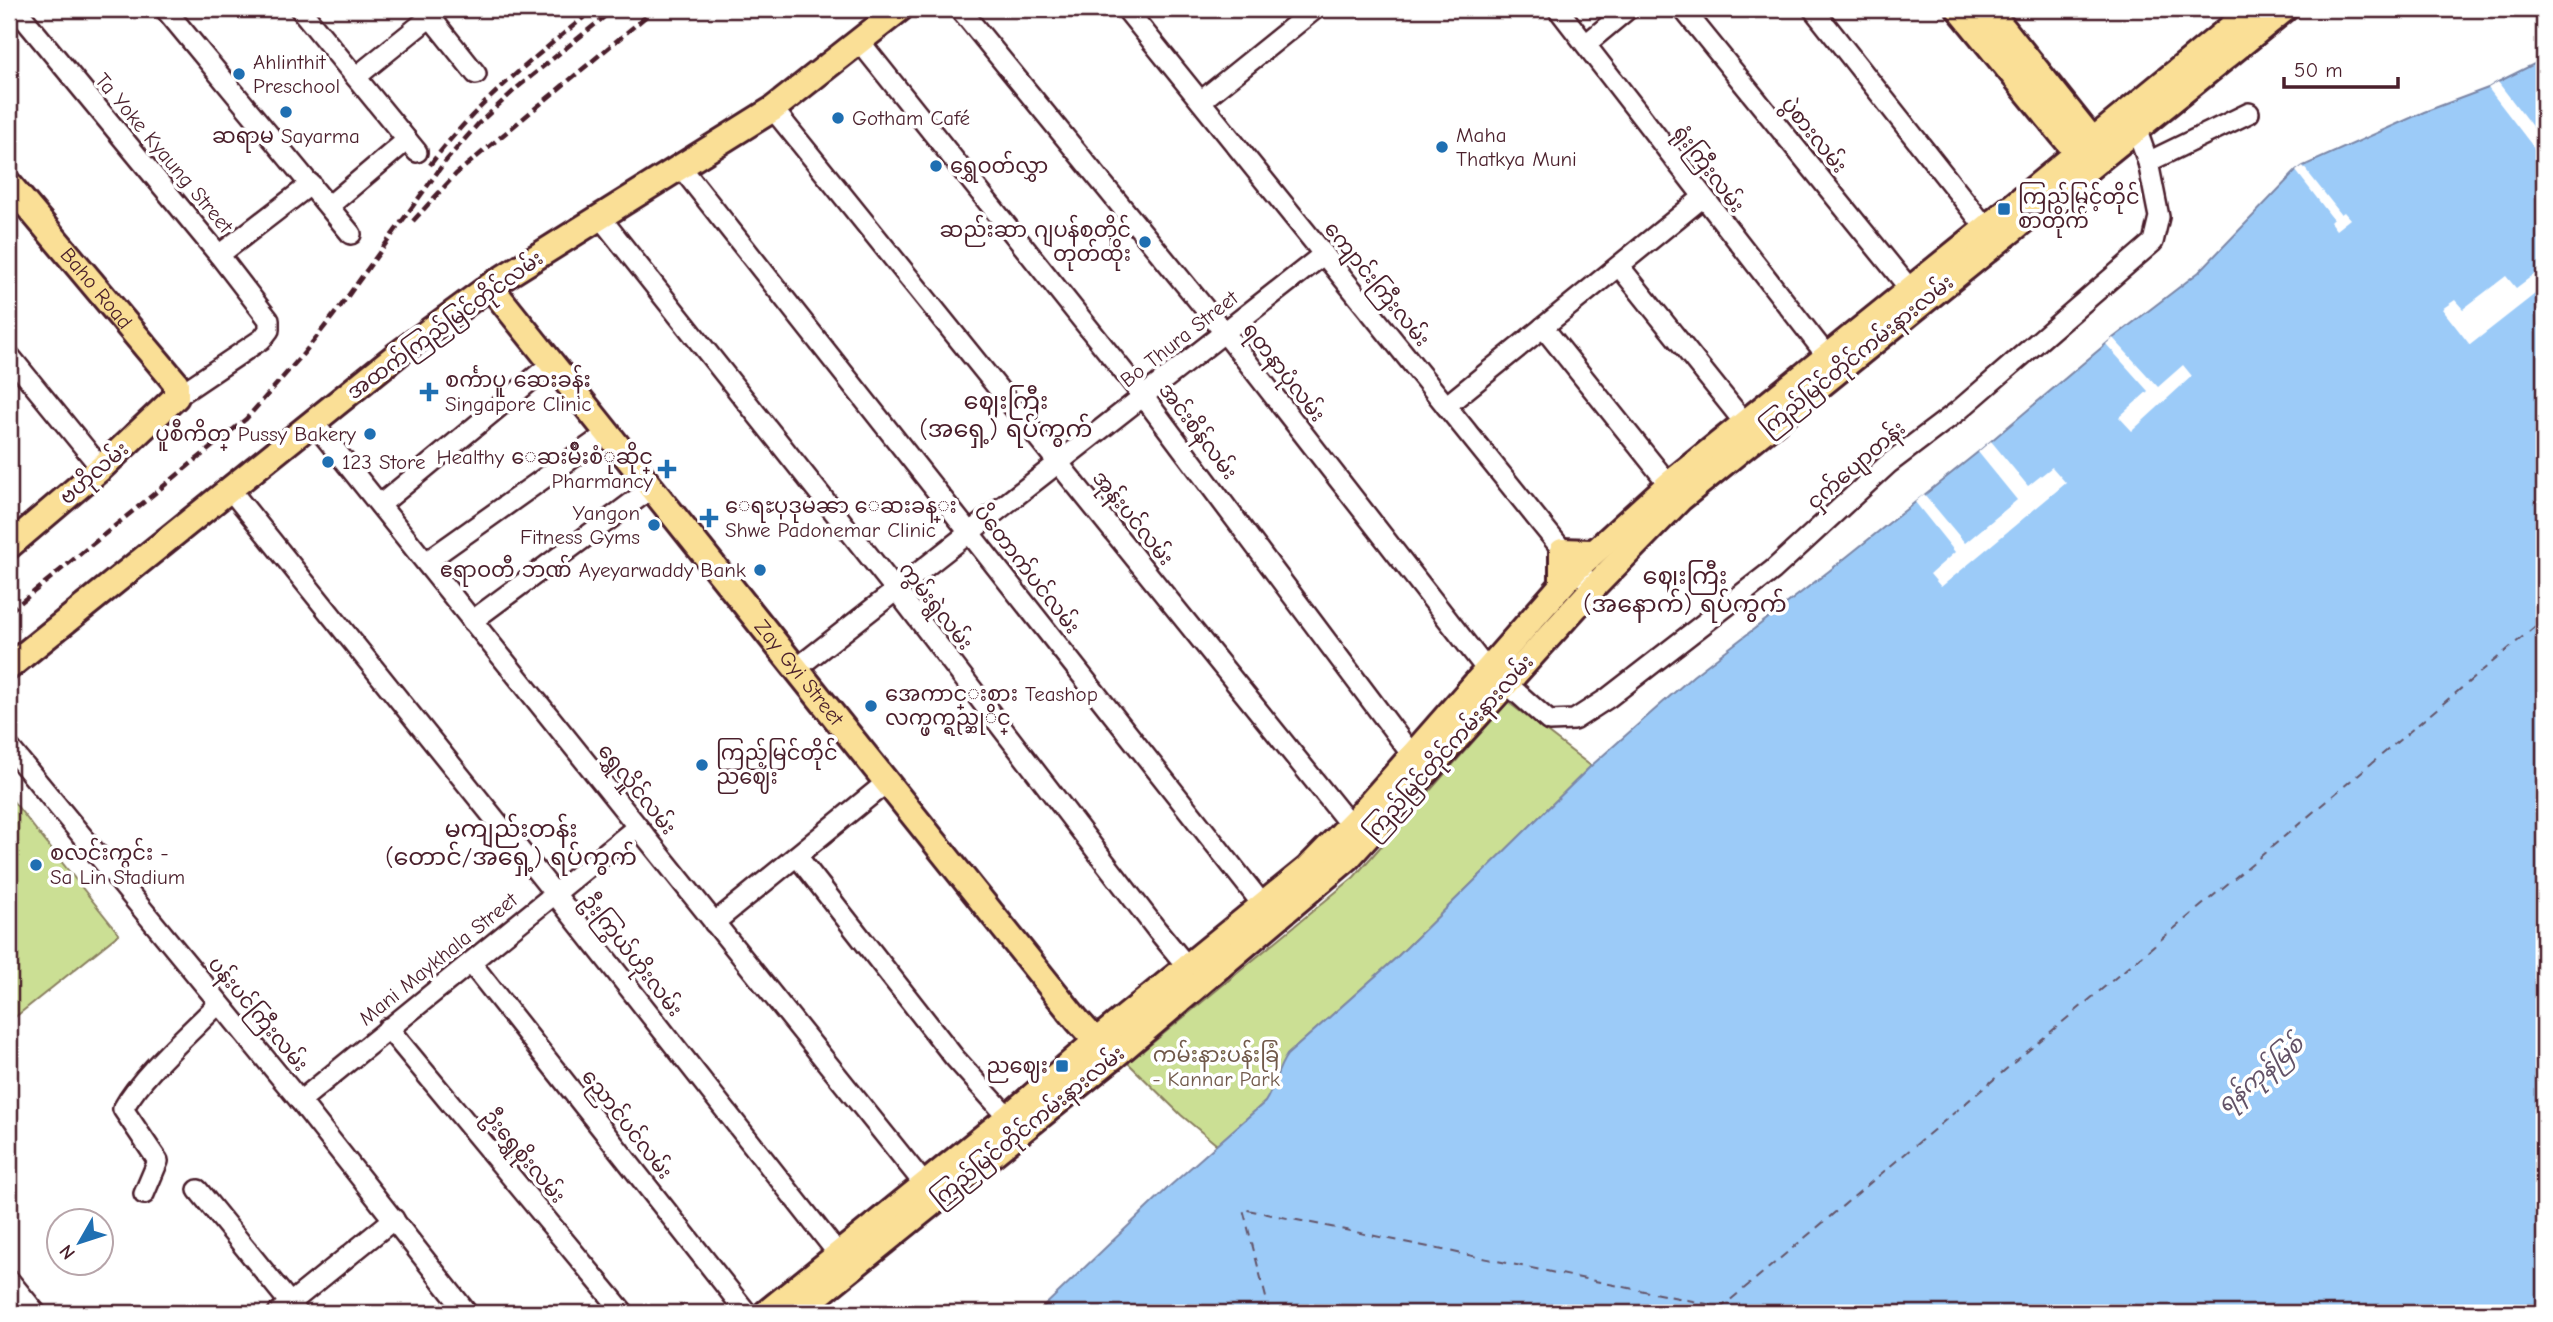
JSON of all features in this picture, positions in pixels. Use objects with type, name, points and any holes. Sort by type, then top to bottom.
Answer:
[{"type":"main road","name":"အထက်ကြည်မြင်တိုင်လမ်း","points":[[9,667],[398,354],[490,286],[773,109],[900,9]]},
{"type":"main road","points":[[1674,491],[1744,422],[1827,356],[1915,296],[1986,228],[2082,149],[2093,127],[2126,126],[2253,9]]},
{"type":"main road","name":"ကြည်မြင်တိုင်ကမ်းနားလမ်း","points":[[845,1263],[1107,1042],[1262,903],[1359,832],[1496,677],[1573,564],[1674,491],[1915,296],[2082,149],[2126,126],[2285,9]]},
{"type":"main road","points":[[1975,12],[2082,149]]},
{"type":"main road","name":"Baho Road","points":[[9,184],[176,383],[176,397]]},
{"type":"main road","name":"Zay Gyi Street","points":[[490,286],[1075,1018]]},
{"type":"main road","name":"ဗဟိုလမ်း","points":[[11,540],[101,468],[176,397]]},
{"type":"main road","name":"ကြည်မြင်တိုင်ကမ်းနားလမ်း","points":[[1190,969],[1338,867],[1412,755],[1593,588],[1674,491]]},
{"type":"main road","points":[[1075,1018],[1107,1042]]},
{"type":"main road","points":[[1068,1065],[1078,1038],[1075,1018]]},
{"type":"main road","name":"ကြည်မြင်တိုင်ကမ်းနားလမ်း","points":[[796,1313],[925,1185],[1068,1065],[1107,1042]]},
{"type":"main road","points":[[766,1313],[845,1263]]},
{"type":"street","name":"Ta Yoke Kyaung Street","points":[[16,9],[219,255],[269,320],[269,330],[262,339],[176,397]]},
{"type":"street","points":[[165,9],[351,234]]},
{"type":"street","points":[[300,9],[412,146],[330,206]]},
{"type":"street","name":"ရတနာပုံလမ်း","points":[[960,9],[1224,332],[1496,677]]},
{"type":"street","name":"ကျောင်းကြီးလမ်း","points":[[1126,9],[1593,588]]},
{"type":"street","points":[[1201,101],[1292,16],[1315,9]]},
{"type":"street","name":"ရုံးကြီးလမ်း","points":[[1558,9],[1827,356]]},
{"type":"street","points":[[1586,44],[1628,9]]},
{"type":"street","name":"ပွဲစားလမ်း","points":[[1683,9],[1915,296]]},
{"type":"street","points":[[1813,9],[1986,228]]},
{"type":"street","points":[[356,76],[431,11],[476,74]]},
{"type":"street","name":"အင်းစိန်လမ်း","points":[[860,42],[1143,396],[1412,755]]},
{"type":"street","name":"အုန်းပင်လမ်း","points":[[773,109],[1359,832]]},
{"type":"street","points":[[2148,162],[2249,113]]},
{"type":"street","name":"ငှက်ပျောတန်း","points":[[1496,677],[1549,721],[1574,720],[1608,698],[1773,570],[1888,464],[1958,411],[2153,242],[2159,217],[2148,162],[2126,126]]},
{"type":"street","name":"ပိတောက်ပင်လမ်း","points":[[680,166],[1262,903]]},
{"type":"street","points":[[219,255],[311,184]]},
{"type":"street","points":[[1447,406],[1702,198]]},
{"type":"street","name":"ကွမ်းရွဲလမ်း","points":[[600,217],[896,590],[1190,969]]},
{"type":"street","name":"Bo Thura Street","points":[[797,668],[1324,254]]},
{"type":"street","points":[[1619,266],[1744,422]]},
{"type":"street","points":[[1543,327],[1674,491]]},
{"type":"street","points":[[9,355],[101,468]]},
{"type":"street","points":[[380,505],[552,363]]},
{"type":"street","name":"ရွှေလှိုင်လမ်း","points":[[313,422],[925,1185]]},
{"type":"street","points":[[426,562],[609,432]]},
{"type":"street","points":[[472,621],[653,487]]},
{"type":"street","name":"ဦးကြွယ်ဟိုးလမ်း","points":[[229,488],[555,894],[845,1263]]},
{"type":"street","name":"ပန်းပင်ကြီးလမ်း","points":[[9,747],[300,1101],[467,1313]]},
{"type":"street","points":[[714,923],[887,782]]},
{"type":"street","name":"Mani Maykhala Street","points":[[300,1101],[637,827]]},
{"type":"street","points":[[797,856],[954,1057],[1008,1117]]},
{"type":"street","name":"ညောင်ပင်လမ်း","points":[[471,963],[747,1313]]},
{"type":"street","points":[[144,1194],[158,1161],[123,1109],[130,1097],[219,1003]]},
{"type":"street","name":"ဦးရွှေစိုးလမ်း","points":[[388,1028],[624,1313]]},
{"type":"street","points":[[198,1190],[289,1310],[394,1219]]},
{"type":"street","points":[[9,1280],[36,1313]]},
{"type":"green space","name":"ကမ်းနားပန်းခြံ - Kannar Park","points":[[1508,702],[1591,766],[1396,958],[1287,1055],[1272,1093],[1265,1102],[1217,1145],[1181,1115],[1128,1063],[1354,877]]},
{"type":"green space","name":"စလင်းကွင်း - Sa Lin Stadium","points":[[9,796],[119,934],[9,1022]]},
{"type":"water","name":"ရန်ကုန်မြစ်","points":[[2544,59],[2544,1313],[1037,1313],[1170,1186],[1265,1102],[1287,1055],[1396,958],[1591,766],[1693,676],[1829,571],[1978,452],[2113,338],[2199,272],[2296,171],[2424,112],[2488,88]]},
{"type":"pier","points":[[2498,82],[2544,142],[2544,161],[2488,88]]},
{"type":"pier","points":[[2303,166],[2341,214],[2344,212],[2350,219],[2336,230],[2330,222],[2333,219],[2296,171]]},
{"type":"pier","points":[[2544,267],[2544,287],[2470,345],[2442,309],[2455,300],[2463,309],[2506,276],[2516,288]]},
{"type":"pier","points":[[2113,338],[2158,387],[2183,365],[2192,376],[2132,431],[2119,417],[2148,391],[2106,344]]},
{"type":"pier","points":[[1991,441],[2028,486],[2052,467],[2066,483],[1941,587],[1930,574],[1955,552],[1915,502],[1924,494],[1965,543],[2017,500],[1978,452]]},
{"type":"ferry route","points":[[1270,1313],[1243,1209],[1722,1307],[2544,619]]},
{"type":"railway","points":[[430,165],[487,101],[594,9]]},
{"type":"railway","points":[[9,612],[246,419],[304,353],[444,163],[478,124],[518,87],[614,9]]},
{"type":"railway","points":[[413,221],[456,174],[655,9]]},
{"type":"place","name":"Ahlinthit Preschool","points":[[239,74]]},
{"type":"place","name":"ဆရာမ Sayarma","points":[[286,112]]},
{"type":"place","name":"Gotham Café","points":[[838,118]]},
{"type":"place","name":"Maha Thatkya Muni","points":[[1442,147]]},
{"type":"place","name":"ရွှေဝတ်လွှာ","points":[[936,166]]},
{"type":"place","name":"ကြည့်မြင့်တိုင် စာတိုက်","points":[[2004,209]]},
{"type":"place","name":"ဆည်းဆာ ဂျပန်စတိုင် တုတ်ထိုး","points":[[1145,242]]},
{"type":"place","name":"စင်္ကာပူ ဆေးခန်း Singapore Clinic","points":[[429,392]]},
{"type":"place","name":"ပူစီကိတ္ Pussy Bakery","points":[[370,434]]},
{"type":"place","name":"123 Store","points":[[328,462]]},
{"type":"place","name":"Healthy ေဆးမ်ိဳးစံုဆိုင္ Pharmancy","points":[[667,469]]},
{"type":"place","name":"ေရႊပုဒုမၼာ ေဆးခန္း Shwe Padonemar Clinic","points":[[709,518]]},
{"type":"place","name":"Yangon Fitness Gyms","points":[[654,525]]},
{"type":"place","name":"ဧရာဝတီ ဘဏ် Ayeyarwaddy Bank","points":[[760,570]]},
{"type":"place","name":"အေကာင္းစား Teashop လက္ဖက္ရည္ဆုိင္","points":[[871,706]]},
{"type":"place","name":"ကြည့်မြင်တိုင် ညဈေး","points":[[702,765]]},
{"type":"place","name":"စလင်းကွင်း - Sa Lin Stadium","points":[[36,865]]},
{"type":"place","name":"ညဈေး","points":[[1062,1066]]},
{"type":"district","name":"ဈေးကြီး (အရှေ့) ရပ်ကွက်","points":[[1006,415]]},
{"type":"district","name":"ဈေးကြီး (အနောက်) ရပ်ကွက်","points":[[1685,590]]},
{"type":"district","name":"မကျည်းတန်း (တောင်/အရှေ့) ရပ်ကွက်","points":[[511,843]]}]
